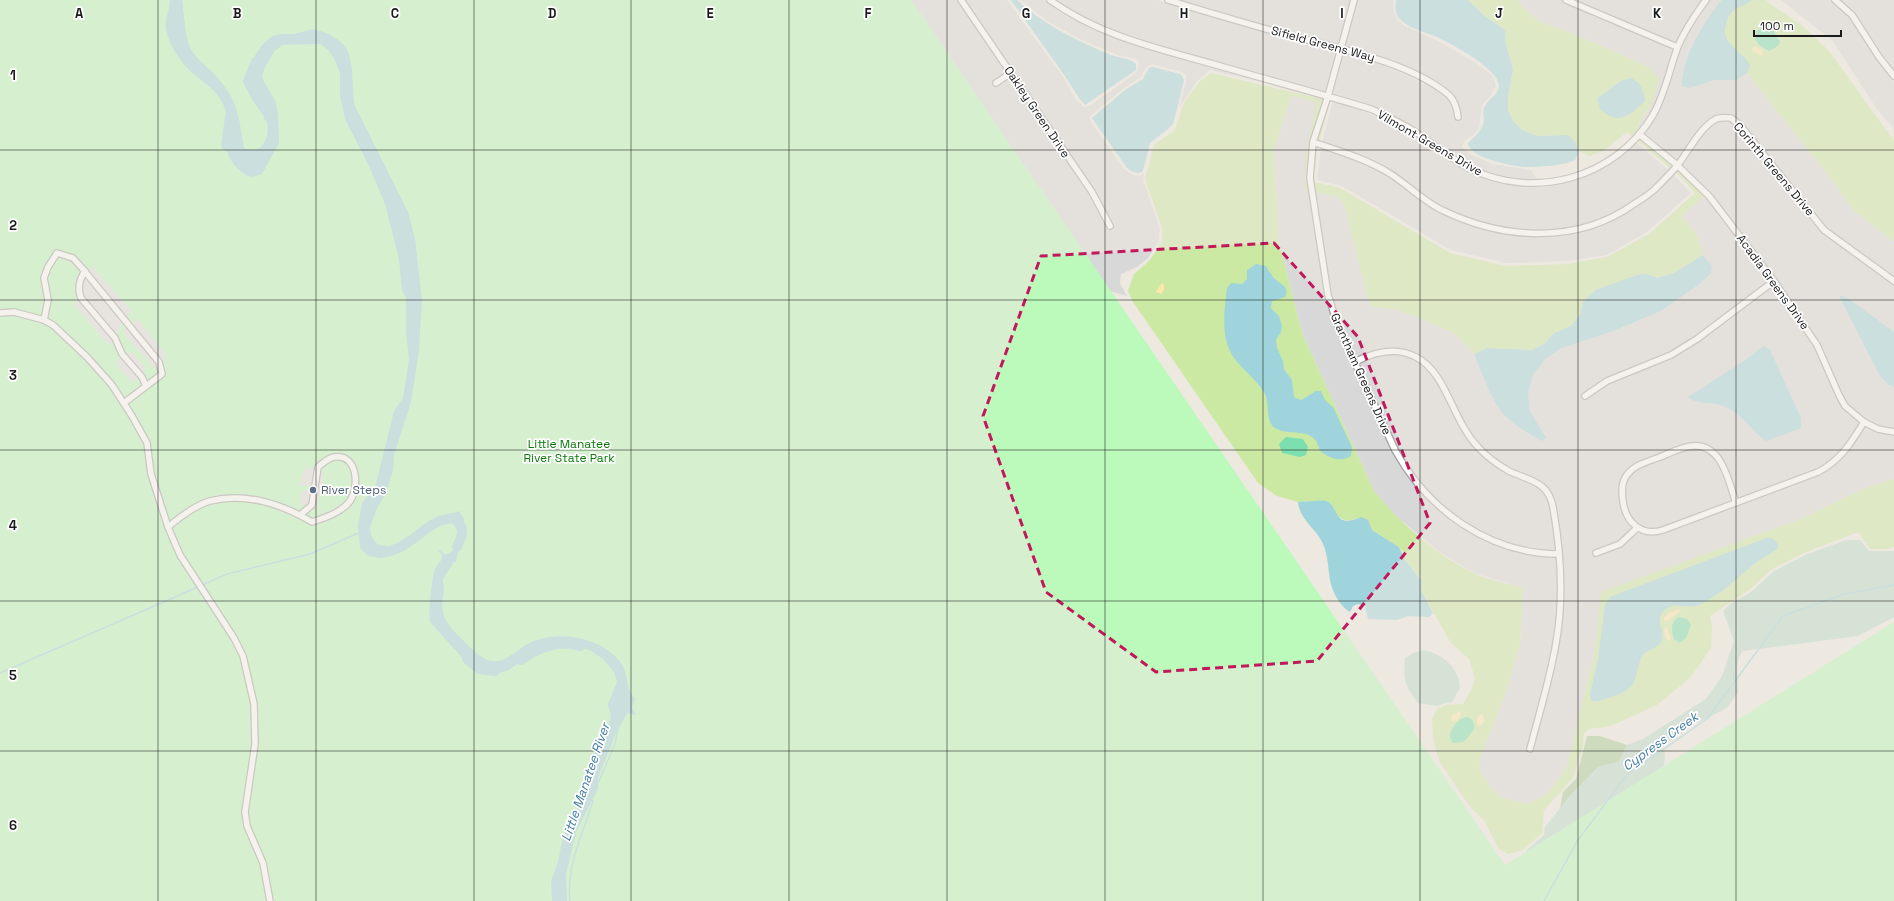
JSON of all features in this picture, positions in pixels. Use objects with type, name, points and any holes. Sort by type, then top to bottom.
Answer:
[{"type":"street","name":"Oakley Green Drive","points":[[961,0],[1092,192],[1110,226]]},
{"type":"street","name":"Vilmont Greens Drive","points":[[1050,0],[1066,12],[1093,26],[1142,45],[1328,96],[1390,117],[1413,130],[1460,163],[1490,177],[1517,183],[1548,183],[1581,175],[1609,161],[1629,145],[1640,134],[1658,106],[1677,47],[1706,0]]},
{"type":"street","name":"Sifield Greens Way","points":[[1168,0],[1273,31],[1342,48],[1392,64],[1435,86],[1452,98],[1458,117]]},
{"type":"street","name":"Grantham Greens Drive","points":[[1354,0],[1342,48],[1313,142],[1310,178],[1328,295],[1338,326],[1399,458],[1417,484],[1434,502],[1465,526],[1487,538],[1521,549],[1542,553],[1559,554]]},
{"type":"street","points":[[1566,0],[1677,47]]},
{"type":"street","points":[[1835,0],[1852,15],[1894,76]]},
{"type":"street","points":[[996,83],[1011,73]]},
{"type":"street","name":"Corinth Greens Drive","points":[[1313,142],[1342,152],[1388,173],[1442,211],[1500,230],[1537,234],[1563,232],[1592,227],[1618,216],[1652,192],[1677,165],[1706,127],[1716,119],[1731,118],[1740,125],[1824,230],[1894,281]]},
{"type":"street","name":"Acadia Greens Drive","points":[[1640,134],[1677,165],[1709,196],[1774,281],[1817,345],[1842,402],[1854,415],[1864,422],[1878,429],[1894,432]]},
{"type":"street","points":[[44,320],[48,300],[44,278],[48,267],[56,254],[72,258],[85,271],[159,362],[162,374],[124,404]]},
{"type":"street","points":[[85,271],[80,279],[78,291],[81,298],[115,338],[122,354],[142,377],[146,386]]},
{"type":"street","points":[[1585,396],[1607,381],[1671,355],[1697,339],[1774,281]]},
{"type":"street","points":[[0,313],[14,312],[44,320],[53,325],[87,357],[112,385],[147,443],[151,474],[168,527],[180,555],[234,638],[243,656],[254,704],[255,744],[245,812],[247,826],[263,863],[270,901]]},
{"type":"street","points":[[1355,362],[1374,353],[1398,351],[1416,357],[1431,368],[1439,379],[1462,427],[1478,447],[1496,463],[1511,472],[1538,483],[1547,492],[1553,507],[1559,554],[1560,607],[1557,637],[1530,749]]},
{"type":"street","points":[[1736,503],[1723,466],[1718,457],[1706,448],[1698,446],[1689,446],[1634,467],[1625,477],[1622,490],[1624,509],[1630,521],[1637,528],[1649,532],[1660,532],[1818,472],[1831,465],[1847,449],[1864,422]]},
{"type":"street","points":[[168,527],[182,516],[209,501],[240,498],[272,503],[296,512],[300,515],[312,522],[329,516],[349,502],[357,486],[355,471],[350,462],[339,456],[332,457],[318,466],[312,505],[300,515]]},
{"type":"street","points":[[1596,553],[1620,544],[1637,528]]},
{"type":"highlighted area","points":[[1274,243],[1358,337],[1430,523],[1317,661],[1156,672],[1046,592],[983,416],[1041,256]]},
{"type":"shaded area","points":[[911,0],[957,0],[1006,73],[992,83],[996,87],[1010,77],[1089,194],[1108,230],[1114,227],[1095,190],[965,0],[1007,0],[1063,77],[1076,100],[1084,107],[1091,105],[1132,76],[1138,71],[1139,63],[1136,59],[1118,55],[1082,40],[1047,21],[1021,0],[1044,0],[1064,15],[1092,29],[1141,48],[1279,86],[1210,70],[1197,81],[1179,108],[1186,82],[1186,75],[1181,72],[1152,64],[1146,67],[1141,77],[1124,88],[1089,117],[1125,170],[1133,175],[1140,176],[1144,173],[1143,180],[1160,229],[1159,241],[1148,258],[1137,267],[1121,274],[1120,283],[1127,296],[1110,291]]},
{"type":"shaded area","points":[[1055,0],[1157,0],[1272,34],[1338,51],[1326,92],[1144,42],[1095,23],[1068,9]]},
{"type":"shaded area","points":[[1180,0],[1351,0],[1339,45]]},
{"type":"shaded area","points":[[1357,0],[1393,0],[1394,14],[1398,21],[1407,27],[1438,41],[1476,63],[1493,76],[1496,86],[1491,95],[1482,105],[1479,128],[1472,136],[1464,141],[1462,147],[1470,154],[1493,164],[1531,170],[1538,180],[1510,179],[1477,169],[1415,128],[1392,115],[1332,94],[1344,52],[1379,63],[1433,88],[1449,100],[1456,120],[1462,119],[1459,105],[1455,96],[1437,83],[1381,57],[1345,46]]},
{"type":"shaded area","points":[[1518,0],[1719,0],[1721,2],[1700,30],[1689,56],[1699,85],[1715,80],[1736,80],[1747,73],[1828,175],[1853,210],[1894,242],[1894,479],[1868,487],[1798,520],[1602,592],[1594,654],[1567,767],[1548,793],[1529,804],[1506,799],[1497,795],[1481,773],[1479,761],[1504,698],[1520,645],[1523,588],[1474,573],[1438,551],[1391,512],[1374,491],[1302,333],[1279,243],[1274,150],[1291,96],[1317,102],[1305,189],[1338,197],[1344,205],[1368,299],[1373,307],[1395,309],[1454,333],[1474,354],[1488,387],[1545,434],[1537,425],[1530,411],[1528,393],[1533,375],[1545,359],[1562,348],[1611,332],[1661,311],[1701,283],[1711,273],[1712,266],[1703,255],[1698,237],[1682,216],[1709,191],[1683,166],[1637,127],[1651,105],[1649,67],[1574,34],[1539,21],[1523,8]]},
{"type":"shaded area","points":[[1781,0],[1829,0],[1850,17],[1876,59],[1894,82],[1894,129],[1876,108],[1833,41]]},
{"type":"shaded area","points":[[1840,0],[1894,0],[1894,71],[1855,13]]},
{"type":"shaded area","points":[[1333,101],[1388,120],[1411,133],[1466,171],[1489,180],[1509,185],[1543,187],[1582,178],[1610,164],[1636,142],[1668,170],[1650,189],[1616,213],[1591,224],[1563,229],[1537,230],[1500,227],[1468,218],[1444,208],[1390,170],[1344,149],[1322,142]]},
{"type":"shaded area","points":[[1321,148],[1341,155],[1386,175],[1441,214],[1466,224],[1499,233],[1537,237],[1563,236],[1593,229],[1619,218],[1654,194],[1673,174],[1691,193],[1647,232],[1607,255],[1567,261],[1506,263],[1451,250],[1342,186],[1317,180]]},
{"type":"shaded area","points":[[92,266],[131,310],[127,318],[133,325],[137,318],[166,355],[162,362],[156,362],[154,368],[123,333],[126,325],[123,323],[109,346],[74,305]]},
{"type":"shaded area","points":[[131,351],[145,367],[138,381],[135,378],[133,384],[116,364],[119,355],[128,355]]},
{"type":"shaded area","name":"River Steps","points":[[318,467],[324,476],[316,511],[312,505],[299,505],[302,492],[309,489],[309,485],[299,487],[304,469]]},
{"type":"green space","name":"Little Manatee River State Park","points":[[0,0],[911,0],[1505,865],[1894,622],[1894,901],[0,901]]},
{"type":"green space","points":[[1468,0],[1518,0],[1523,8],[1539,21],[1574,34],[1649,67],[1659,79],[1651,105],[1637,127],[1709,191],[1682,216],[1698,237],[1703,255],[1674,273],[1657,278],[1646,275],[1637,275],[1595,290],[1583,302],[1580,315],[1571,326],[1554,333],[1544,344],[1532,350],[1487,348],[1474,354],[1454,333],[1395,309],[1373,307],[1368,299],[1344,205],[1338,197],[1305,189],[1306,156],[1316,102],[1291,96],[1274,150],[1279,243],[1302,333],[1374,491],[1395,515],[1419,537],[1445,557],[1473,573],[1491,580],[1523,588],[1520,645],[1504,698],[1479,761],[1481,773],[1497,795],[1506,799],[1529,804],[1548,793],[1567,767],[1594,654],[1601,592],[1798,520],[1868,487],[1894,479],[1894,547],[1887,549],[1870,549],[1858,532],[1804,553],[1772,569],[1749,590],[1710,616],[1712,626],[1711,648],[1690,678],[1657,705],[1611,726],[1589,729],[1584,733],[1583,747],[1573,778],[1544,810],[1542,833],[1523,850],[1508,854],[1499,849],[1484,820],[1470,807],[1439,761],[1433,738],[1432,719],[1437,709],[1446,705],[1463,704],[1472,689],[1475,678],[1469,659],[1451,643],[1421,590],[1422,581],[1405,560],[1403,552],[1399,547],[1372,530],[1367,520],[1361,517],[1350,520],[1342,519],[1336,514],[1330,504],[1313,501],[1298,502],[1277,496],[1258,483],[1133,302],[1128,291],[1134,274],[1150,260],[1162,242],[1162,228],[1145,179],[1154,145],[1175,130],[1184,103],[1199,82],[1211,73],[1330,101],[1317,151],[1314,182],[1340,188],[1450,253],[1505,266],[1567,264],[1607,257],[1649,234],[1695,193],[1681,177],[1627,132],[1603,151],[1589,156],[1579,151],[1575,142],[1562,135],[1537,136],[1522,130],[1513,121],[1508,110],[1508,96],[1513,69],[1506,44],[1505,30],[1486,17]]},
{"type":"green space","points":[[1719,0],[1766,0],[1803,26],[1829,51],[1894,141],[1894,242],[1853,210],[1828,175],[1747,73],[1736,80],[1715,80],[1689,88],[1682,86],[1683,75],[1690,52],[1701,31],[1721,2]]},
{"type":"green space","points":[[1766,25],[1772,28],[1780,42],[1778,46],[1769,51],[1760,46],[1755,39],[1757,31]]},
{"type":"green space","points":[[1286,437],[1303,439],[1308,447],[1306,455],[1300,457],[1282,453],[1279,444]]},
{"type":"green space","points":[[1846,540],[1860,540],[1869,551],[1894,551],[1894,617],[1858,636],[1743,651],[1739,657],[1737,669],[1738,692],[1727,708],[1689,727],[1683,733],[1662,746],[1665,754],[1664,767],[1499,901],[1518,862],[1528,849],[1544,835],[1545,827],[1572,793],[1598,767],[1619,762],[1627,745],[1643,739],[1706,699],[1722,676],[1734,641],[1723,611],[1729,605],[1751,592],[1774,571],[1805,555]]},
{"type":"green space","points":[[1679,617],[1687,619],[1691,625],[1686,638],[1679,643],[1674,639],[1672,629],[1674,621]]},
{"type":"green space","points":[[1423,650],[1443,658],[1449,663],[1457,674],[1460,688],[1452,702],[1438,706],[1418,703],[1410,692],[1404,672],[1405,658],[1413,653]]},
{"type":"green space","points":[[1468,717],[1474,723],[1472,733],[1463,742],[1453,743],[1450,735],[1453,727],[1461,719]]},
{"type":"green space","points":[[1587,736],[1600,736],[1627,745],[1619,762],[1598,767],[1560,809],[1563,792],[1576,779]]},
{"type":"sand","points":[[1755,46],[1762,50],[1763,55],[1761,56],[1752,50]]},
{"type":"sand","points":[[1162,283],[1164,285],[1164,290],[1161,294],[1156,292]]},
{"type":"sand","points":[[1679,609],[1681,611],[1667,621],[1664,621],[1664,618],[1668,613]]},
{"type":"sand","points":[[1666,626],[1671,638],[1669,641],[1666,639],[1664,629]]},
{"type":"sand","points":[[1460,711],[1461,715],[1456,721],[1451,722],[1452,715]]},
{"type":"sand","points":[[1480,714],[1483,715],[1485,721],[1480,726],[1477,724],[1477,718]]},
{"type":"water","points":[[170,0],[182,0],[186,29],[191,50],[229,92],[239,118],[244,148],[246,149],[252,150],[261,147],[266,139],[268,129],[264,108],[251,77],[249,68],[266,41],[279,34],[294,34],[314,30],[329,34],[343,44],[349,54],[352,68],[355,106],[408,212],[415,238],[422,300],[419,350],[411,402],[394,455],[393,470],[385,495],[377,508],[370,528],[371,536],[378,545],[396,547],[403,546],[446,516],[459,511],[464,519],[456,562],[454,562],[443,580],[444,590],[442,608],[446,620],[450,626],[472,649],[485,659],[496,661],[506,658],[526,645],[543,638],[561,636],[580,638],[597,644],[610,652],[623,667],[629,689],[635,699],[632,707],[636,715],[627,713],[616,733],[598,778],[598,789],[576,832],[566,875],[567,901],[552,901],[551,881],[558,862],[562,841],[583,795],[592,757],[610,722],[611,717],[608,704],[617,682],[614,672],[603,659],[590,650],[562,643],[536,650],[509,670],[498,673],[486,671],[467,663],[430,622],[434,573],[442,559],[442,555],[438,551],[440,550],[445,555],[453,551],[457,539],[457,528],[453,520],[448,523],[436,524],[400,553],[390,551],[378,557],[368,556],[360,548],[358,526],[362,503],[375,487],[394,411],[403,398],[409,360],[406,330],[406,297],[402,290],[399,259],[385,204],[369,166],[345,119],[340,96],[340,73],[334,58],[328,50],[320,44],[282,45],[274,52],[265,67],[262,76],[275,100],[278,113],[279,143],[262,174],[251,177],[246,175],[229,157],[227,151],[226,145],[230,124],[223,104],[211,88],[186,67],[170,43],[166,30],[166,19]]},
{"type":"water","points":[[1011,0],[1017,0],[1038,17],[1061,32],[1111,55],[1134,62],[1136,64],[1136,70],[1085,105]]},
{"type":"water","points":[[1396,0],[1468,0],[1486,17],[1505,30],[1506,44],[1513,69],[1508,96],[1508,110],[1513,121],[1522,130],[1537,136],[1568,135],[1575,142],[1579,151],[1575,160],[1554,165],[1526,167],[1506,164],[1485,158],[1471,149],[1468,143],[1476,136],[1482,127],[1484,121],[1484,108],[1498,90],[1498,80],[1485,66],[1465,52],[1439,38],[1412,28],[1403,22],[1397,14],[1395,7]]},
{"type":"water","points":[[1722,0],[1752,0],[1731,13],[1725,32],[1729,42],[1743,56],[1750,66],[1747,73],[1736,80],[1715,80],[1689,88],[1682,86],[1686,63],[1695,40],[1708,18]]},
{"type":"water","points":[[1153,67],[1180,74],[1184,81],[1173,124],[1150,143],[1143,171],[1139,173],[1133,172],[1127,168],[1092,118],[1125,90],[1143,79],[1149,68]]},
{"type":"water","points":[[1631,78],[1638,82],[1644,93],[1645,101],[1629,115],[1624,117],[1613,117],[1600,109],[1598,98],[1621,81]]},
{"type":"water","points":[[1703,255],[1712,266],[1711,273],[1701,283],[1661,311],[1611,332],[1562,348],[1545,359],[1533,375],[1528,393],[1530,411],[1546,438],[1542,441],[1531,435],[1505,416],[1501,411],[1489,391],[1474,354],[1487,348],[1532,350],[1544,344],[1554,333],[1571,326],[1580,315],[1583,302],[1595,290],[1637,275],[1646,274],[1657,278],[1674,273]]},
{"type":"water","points":[[1256,264],[1266,266],[1273,277],[1284,286],[1286,290],[1285,297],[1272,301],[1271,308],[1279,316],[1282,326],[1281,332],[1276,340],[1277,348],[1283,361],[1284,369],[1292,380],[1294,397],[1301,400],[1316,391],[1321,391],[1325,400],[1333,407],[1352,447],[1351,456],[1347,458],[1335,459],[1327,456],[1320,451],[1313,437],[1308,434],[1282,431],[1275,428],[1270,422],[1265,394],[1239,364],[1228,347],[1224,328],[1227,288],[1231,283],[1242,284],[1247,279],[1247,270]]},
{"type":"water","points":[[1839,296],[1846,297],[1894,332],[1894,387],[1889,385],[1880,376]]},
{"type":"water","points":[[1764,346],[1770,350],[1801,418],[1801,428],[1766,441],[1741,417],[1729,409],[1719,405],[1696,402],[1688,397],[1744,361]]},
{"type":"water","points":[[1326,501],[1330,504],[1338,516],[1345,521],[1361,517],[1368,520],[1372,530],[1399,547],[1405,560],[1422,581],[1421,590],[1433,613],[1429,617],[1408,616],[1397,620],[1368,619],[1365,606],[1358,604],[1353,606],[1350,612],[1341,604],[1336,597],[1331,584],[1327,557],[1322,542],[1299,509],[1298,502]]},
{"type":"water","points":[[1767,538],[1773,539],[1776,542],[1778,547],[1776,550],[1756,563],[1721,592],[1699,605],[1670,607],[1662,613],[1660,616],[1663,637],[1661,643],[1643,655],[1636,678],[1627,690],[1602,700],[1591,700],[1590,694],[1598,659],[1605,605],[1610,597]]},
{"type":"waterway","name":"Little Manatee River","points":[[256,62],[248,81],[269,117]]},
{"type":"waterway","name":"Little Manatee River","points":[[231,111],[226,145],[238,154]]},
{"type":"waterway","name":"Little Manatee River","points":[[378,550],[379,553],[391,551],[401,547],[434,524],[453,518],[462,528],[461,538],[457,547]]},
{"type":"waterway","points":[[202,585],[227,574],[310,554],[361,532]]},
{"type":"waterway","name":"Cypress Creek","points":[[1544,901],[1578,840],[1627,775],[1708,718],[1783,616],[1844,594],[1894,585]]},
{"type":"waterway","points":[[0,673],[198,587]]},
{"type":"waterway","name":"Little Manatee River","points":[[521,660],[542,648],[557,644],[572,644],[580,646]]},
{"type":"waterway","name":"Little Manatee River","points":[[467,659],[479,669],[495,671]]},
{"type":"waterway","name":"Little Manatee River","points":[[598,783],[615,744],[618,729]]},
{"type":"waterway","name":"Little Manatee River","points":[[570,901],[570,875],[580,837],[593,801]]},
{"type":"place","name":"River Steps","points":[[313,490]]}]
